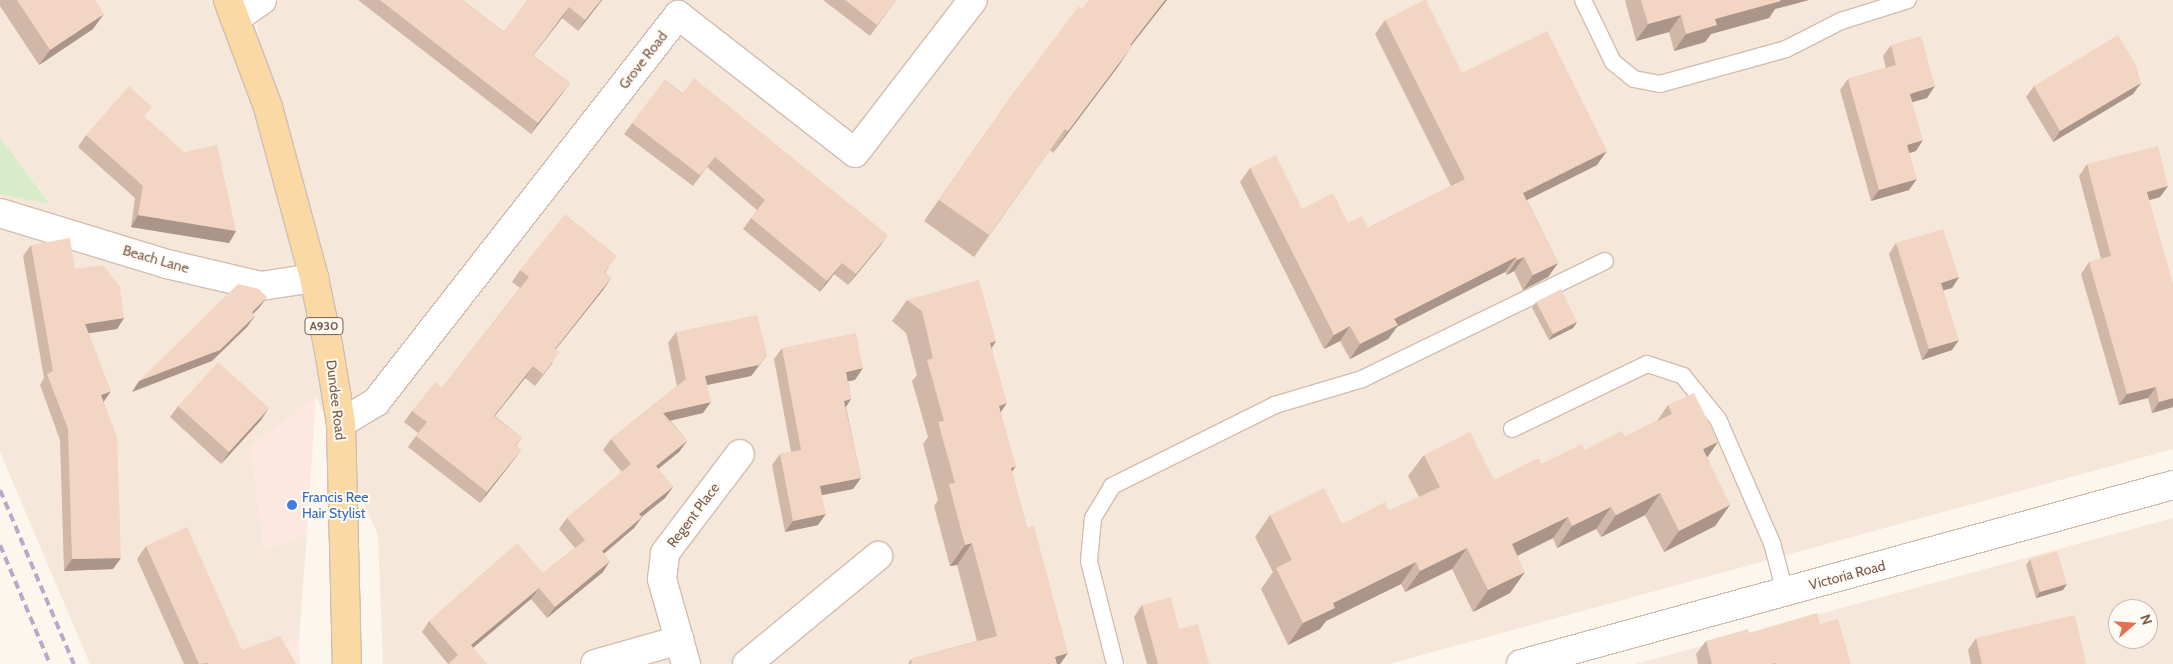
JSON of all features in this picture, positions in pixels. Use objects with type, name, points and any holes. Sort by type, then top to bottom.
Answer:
[{"type":"main road","name":"Dundee Road","points":[[232,10],[268,107],[314,278],[341,423],[347,664]]},
{"type":"street","points":[[232,10],[262,0]]},
{"type":"street","name":"Grove Road","points":[[341,423],[376,402],[678,15],[855,153],[973,0]]},
{"type":"street","name":"Beach Lane","points":[[0,213],[167,264],[261,286],[314,278]]},
{"type":"street","name":"Regent Place","points":[[595,664],[683,652],[662,578],[665,553],[740,454]]},
{"type":"street","name":"Victoria Road","points":[[1521,664],[2173,485]]},
{"type":"street","points":[[747,664],[878,556]]},
{"type":"lane","points":[[1583,0],[1614,62],[1634,79],[1660,84],[1786,49],[1842,20],[1908,0]]},
{"type":"lane","points":[[1116,664],[1089,561],[1093,518],[1112,486],[1275,406],[1362,379],[1605,262]]},
{"type":"lane","points":[[1512,429],[1647,364],[1683,376],[1718,419],[1772,543],[1785,592]]},
{"type":"shaded area","points":[[0,0],[228,0],[267,104],[254,0],[2173,0],[2173,449],[1389,664],[383,664],[378,535],[316,397],[264,550],[307,534],[299,639],[234,664],[90,664],[0,452],[0,194],[50,203],[0,137]]},
{"type":"shaded area","points":[[316,397],[307,534],[264,550],[250,446]]},
{"type":"shaded area","points":[[2173,518],[2173,664],[1635,664]]},
{"type":"shaded area","points":[[299,639],[300,664],[234,664],[271,650]]},
{"type":"green space","points":[[0,137],[50,204],[0,194]]},
{"type":"building","points":[[17,0],[95,0],[104,14],[50,50]]},
{"type":"building","points":[[380,0],[463,0],[504,32],[528,0],[601,0],[585,20],[569,7],[533,55],[570,83],[538,123]]},
{"type":"building","points":[[845,0],[896,0],[877,25]]},
{"type":"building","points":[[1089,0],[1165,0],[1068,131],[1065,129],[989,235],[939,200],[1015,91],[1079,6],[1082,9]]},
{"type":"building","points":[[1426,0],[1462,73],[1547,31],[1607,151],[1523,193],[1558,263],[1533,275],[1524,257],[1517,260],[1516,257],[1394,319],[1398,325],[1360,344],[1350,326],[1334,335],[1250,168],[1276,155],[1302,209],[1333,193],[1348,223],[1362,216],[1368,228],[1465,179],[1385,20]]},
{"type":"building","points":[[1641,0],[1781,1],[1715,19],[1717,25],[1686,34],[1681,15],[1648,24]]},
{"type":"building","points":[[2118,35],[2136,65],[2141,83],[2060,131],[2034,86]]},
{"type":"building","points":[[1921,36],[1935,86],[1910,94],[1923,140],[1907,145],[1917,179],[1879,190],[1848,79],[1896,65],[1891,45]]},
{"type":"building","points":[[694,78],[888,235],[856,274],[842,263],[827,281],[751,218],[765,200],[715,157],[700,175],[632,123],[665,80],[682,94]]},
{"type":"building","points":[[129,86],[152,107],[144,116],[184,152],[217,145],[236,231],[138,215],[143,186],[86,135]]},
{"type":"building","points":[[2158,146],[2168,186],[2147,192],[2173,284],[2173,398],[2159,402],[2156,387],[2127,394],[2089,262],[2111,256],[2087,164]]},
{"type":"building","points":[[565,214],[617,256],[604,273],[611,278],[555,349],[560,352],[543,374],[533,366],[494,416],[522,438],[515,446],[521,450],[487,492],[416,436],[427,422],[412,411],[435,382],[442,388],[529,277],[520,270]]},
{"type":"building","points":[[1943,229],[1959,277],[1941,283],[1959,340],[1929,349],[1896,243]]},
{"type":"building","points":[[70,238],[75,269],[103,265],[120,287],[124,318],[85,324],[111,391],[101,395],[117,437],[121,558],[72,559],[68,429],[47,374],[53,371],[31,245]]},
{"type":"building","points":[[979,280],[996,341],[990,343],[1007,403],[999,406],[1016,466],[1011,468],[1027,528],[1034,526],[1068,653],[1055,657],[1057,664],[909,664],[912,663],[911,659],[997,636],[972,543],[965,545],[949,484],[955,483],[938,422],[944,421],[927,360],[933,358],[922,311],[907,300]]},
{"type":"building","points":[[238,284],[259,289],[267,297],[252,312],[255,316],[220,350],[139,381]]},
{"type":"building","points":[[1561,289],[1577,322],[1553,334],[1536,302]]},
{"type":"building","points":[[757,315],[767,355],[759,365],[705,376],[711,402],[663,413],[687,441],[656,466],[673,487],[639,514],[642,517],[602,551],[610,561],[555,607],[539,588],[471,645],[487,664],[450,664],[458,655],[429,621],[517,543],[543,573],[585,540],[567,518],[631,464],[611,439],[686,379],[676,332]]},
{"type":"building","points":[[856,333],[863,368],[846,372],[851,399],[844,401],[861,478],[820,486],[826,514],[793,521],[780,454],[801,450],[782,348]]},
{"type":"building","points":[[218,362],[269,408],[229,452],[178,406]]},
{"type":"building","points":[[1694,393],[1718,442],[1703,449],[1730,505],[1679,531],[1660,493],[1616,515],[1611,507],[1572,526],[1568,517],[1512,544],[1525,572],[1488,590],[1467,548],[1420,571],[1416,562],[1333,603],[1335,608],[1303,623],[1276,568],[1292,560],[1270,515],[1324,488],[1342,524],[1385,502],[1389,511],[1440,487],[1424,455],[1470,432],[1494,480],[1539,458],[1541,464],[1582,444],[1585,450],[1622,431],[1625,437],[1672,414],[1668,405]]},
{"type":"building","points":[[187,527],[242,650],[280,636],[296,664],[199,664],[146,546]]},
{"type":"building","points":[[2057,551],[2067,584],[2040,592],[2030,559]]},
{"type":"building","points":[[1171,597],[1179,629],[1198,624],[1209,664],[1158,664],[1142,605]]},
{"type":"building","points":[[1817,613],[1820,624],[1838,619],[1851,664],[1712,664],[1706,641],[1748,629],[1749,633]]},
{"type":"building","points":[[2075,615],[2086,664],[1982,664],[1976,638]]},
{"type":"railway","points":[[0,490],[74,664]]},
{"type":"railway","points":[[0,545],[50,664]]},
{"type":"place","name":"Francis Ree Hair Stylist","points":[[292,505]]}]
